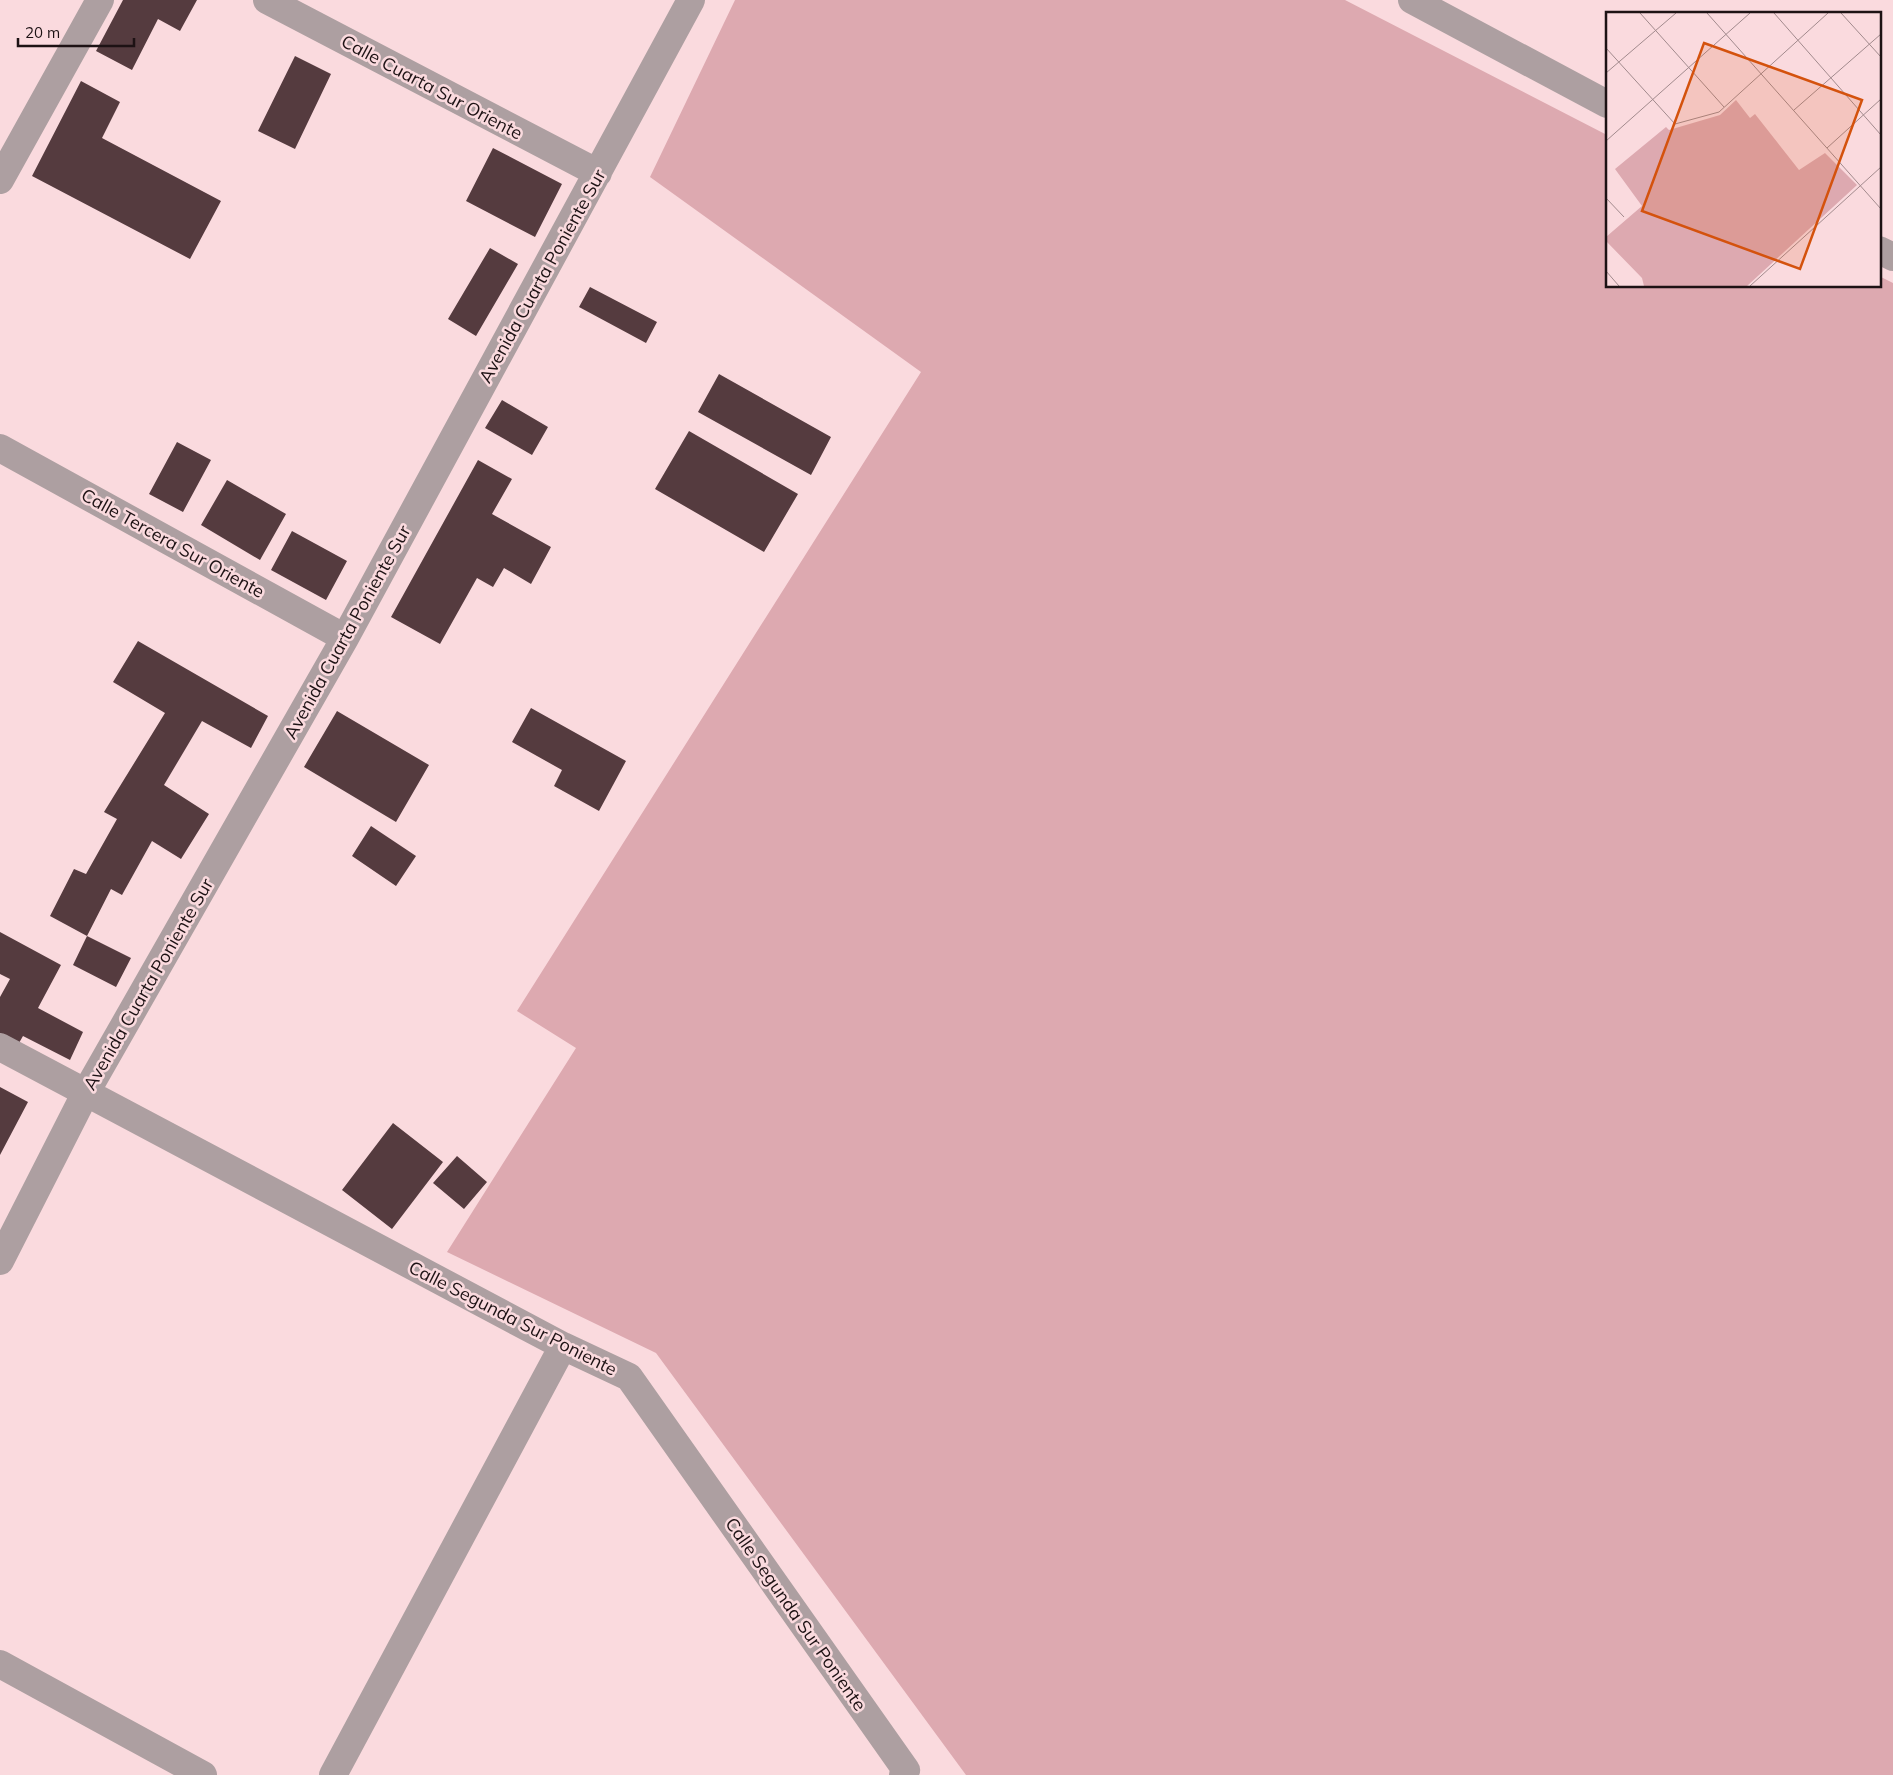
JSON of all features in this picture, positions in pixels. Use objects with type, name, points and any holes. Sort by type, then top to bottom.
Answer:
[{"type":"street","points":[[0,180],[100,0]]},
{"type":"street","name":"Calle Cuarta Sur Oriente","points":[[267,0],[598,173]]},
{"type":"street","name":"Avenida Cuarta Poniente Sur","points":[[0,1262],[85,1094],[345,638],[691,0]]},
{"type":"street","points":[[1412,0],[1606,103]]},
{"type":"street","points":[[1880,250],[1893,257]]},
{"type":"street","name":"Calle Tercera Sur Oriente","points":[[0,448],[345,638]]},
{"type":"street","name":"Calle Segunda Sur Poniente","points":[[0,1047],[85,1094],[563,1346],[629,1377],[905,1772]]},
{"type":"street","points":[[333,1775],[563,1346]]},
{"type":"street","points":[[0,1664],[203,1775]]},
{"type":"shaded area","points":[[735,0],[1345,0],[1606,134],[1606,288],[1880,288],[1880,276],[1893,283],[1893,1775],[966,1775],[656,1353],[447,1252],[576,1048],[517,1011],[921,372],[650,177]]},
{"type":"building","points":[[123,0],[197,0],[180,31],[158,19],[132,70],[96,51]]},
{"type":"building","points":[[295,56],[331,74],[295,149],[258,131]]},
{"type":"building","points":[[81,81],[120,102],[102,138],[221,201],[190,259],[32,176]]},
{"type":"building","points":[[493,148],[562,184],[535,237],[466,201]]},
{"type":"building","points":[[490,248],[518,264],[476,336],[448,319]]},
{"type":"building","points":[[590,287],[657,322],[646,343],[579,307]]},
{"type":"building","points":[[719,374],[831,437],[811,475],[698,412]]},
{"type":"building","points":[[502,400],[548,427],[532,455],[485,428]]},
{"type":"building","points":[[689,431],[798,494],[764,552],[655,489]]},
{"type":"building","points":[[177,442],[211,460],[183,512],[149,494]]},
{"type":"building","points":[[478,460],[512,479],[492,514],[551,547],[531,584],[504,568],[493,587],[477,578],[440,644],[391,617]]},
{"type":"building","points":[[227,480],[286,514],[260,560],[201,525]]},
{"type":"building","points":[[292,531],[347,561],[326,600],[271,570]]},
{"type":"building","points":[[138,641],[268,716],[251,748],[202,721],[164,785],[209,814],[181,859],[152,841],[122,895],[111,889],[87,936],[50,916],[74,869],[86,874],[117,819],[104,812],[165,713],[113,682]]},
{"type":"building","points":[[531,708],[626,761],[599,811],[554,786],[562,770],[512,742]]},
{"type":"building","points":[[337,711],[429,765],[396,822],[304,767]]},
{"type":"building","points":[[371,826],[416,856],[396,886],[352,856]]},
{"type":"building","points":[[0,932],[61,965],[38,1008],[83,1032],[70,1060],[23,1036],[19,1043],[0,1033],[0,997],[10,979],[0,974]]},
{"type":"building","points":[[87,936],[131,958],[116,987],[73,965]]},
{"type":"building","points":[[0,1087],[28,1102],[0,1155]]},
{"type":"building","points":[[393,1123],[443,1162],[392,1229],[342,1190]]},
{"type":"building","points":[[457,1156],[487,1182],[464,1209],[433,1183]]}]
